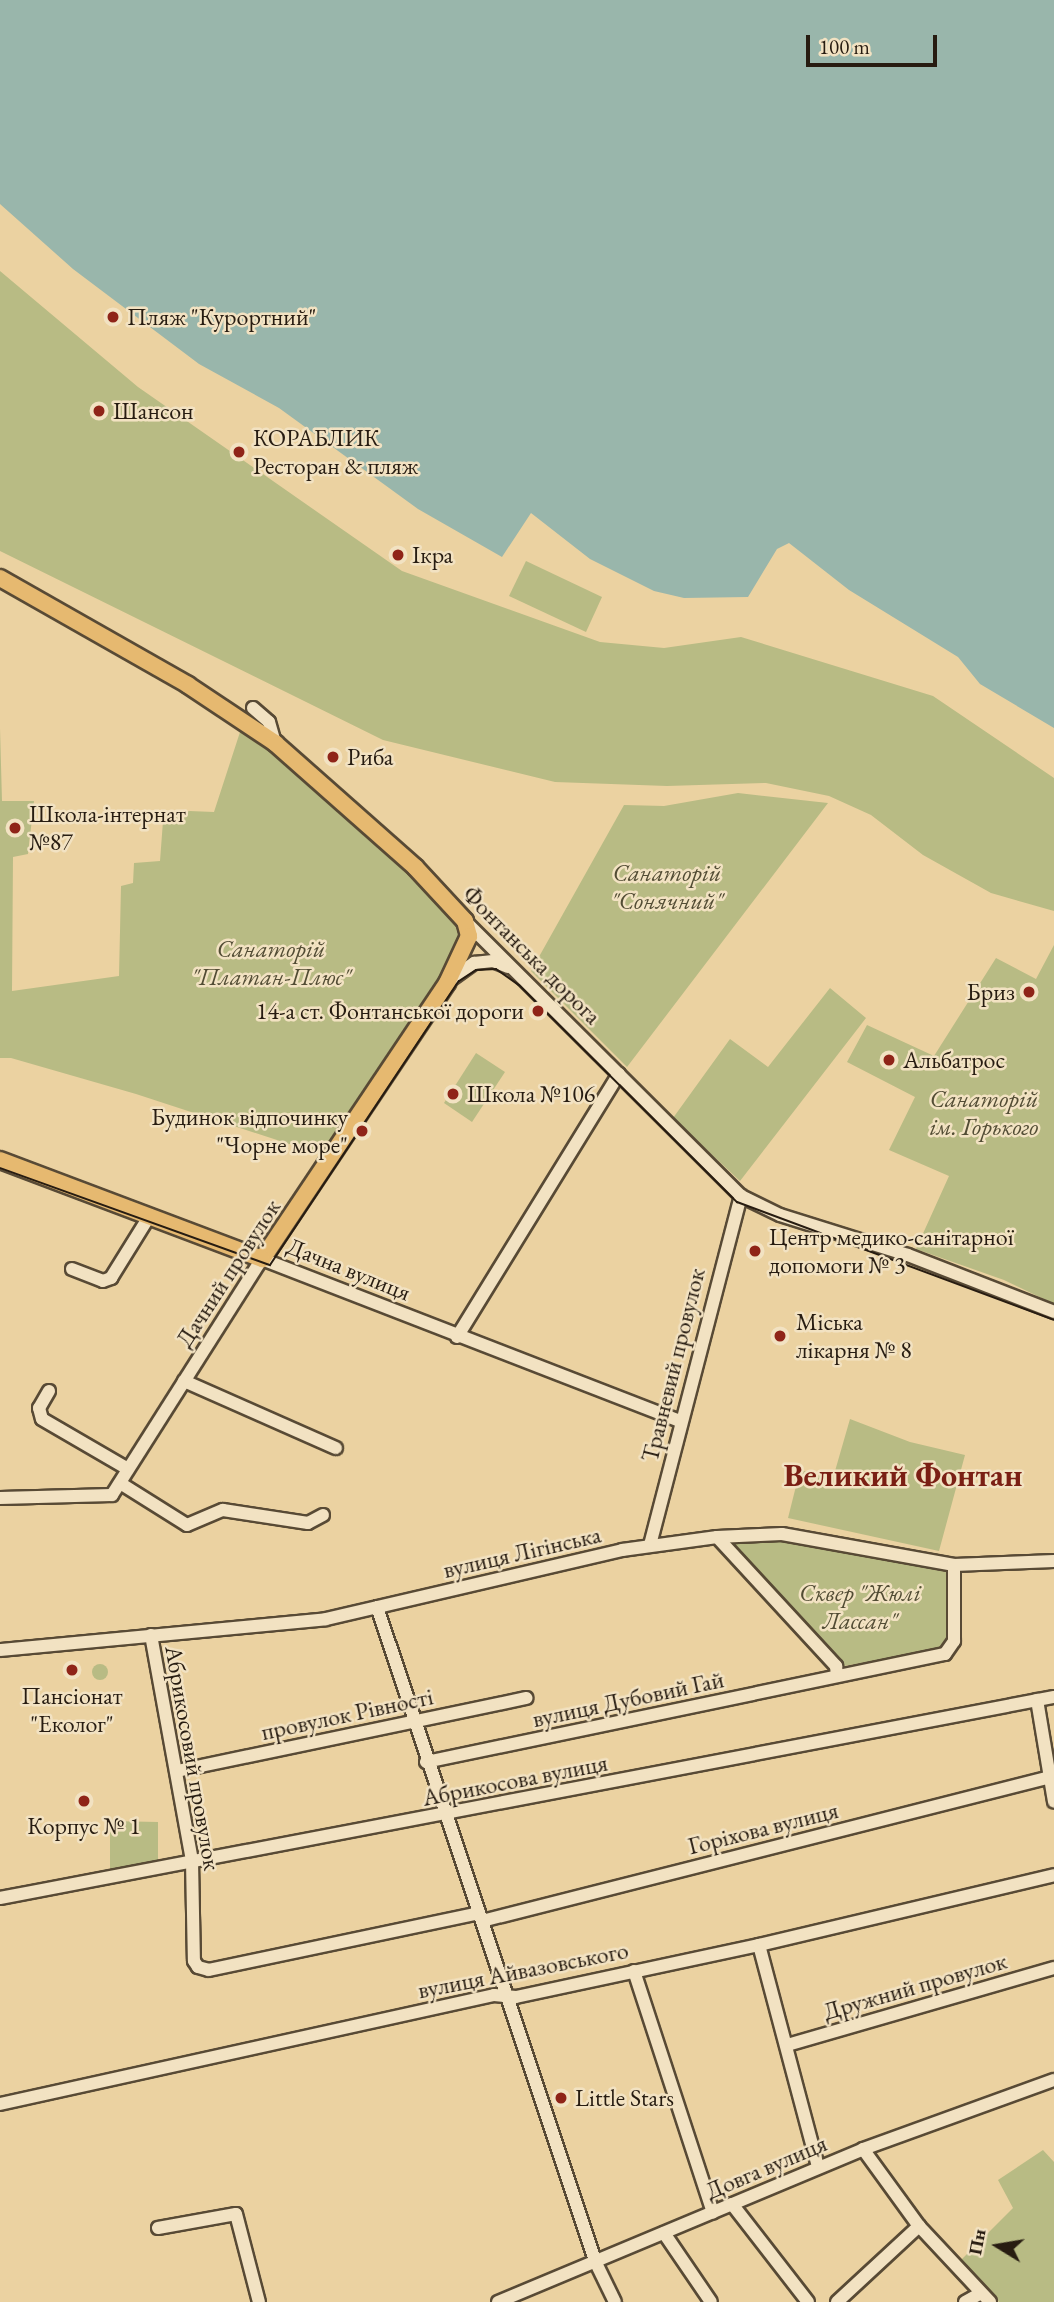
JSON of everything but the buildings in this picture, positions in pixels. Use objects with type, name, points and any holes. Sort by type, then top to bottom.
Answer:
[{"type":"main road","name":"Фонтанська дорога","points":[[0,578],[188,685],[275,743],[415,867],[465,921]]},
{"type":"main road","name":"Дачний провулок","points":[[262,1259],[447,983],[468,943],[465,921]]},
{"type":"main road","name":"Дачна вулиця","points":[[0,1160],[262,1259]]},
{"type":"street","points":[[253,708],[269,722],[275,743]]},
{"type":"street","name":"Фонтанська дорога","points":[[465,921],[741,1196],[780,1215],[908,1255],[1054,1312]]},
{"type":"street","name":"Дачний провулок","points":[[447,983],[465,967],[484,961],[514,970]]},
{"type":"street","points":[[457,1337],[619,1074]]},
{"type":"street","name":"Травневий провулок","points":[[650,1545],[680,1421],[741,1196]]},
{"type":"street","points":[[72,1269],[103,1281],[111,1278],[150,1215]]},
{"type":"street","name":"Дачний провулок","points":[[120,1483],[262,1259]]},
{"type":"street","name":"Дачна вулиця","points":[[262,1259],[457,1337],[680,1421]]},
{"type":"street","points":[[184,1381],[336,1448]]},
{"type":"street","points":[[49,1391],[39,1408],[42,1419],[128,1469]]},
{"type":"street","points":[[0,1498],[106,1498],[120,1483],[187,1525],[223,1510],[308,1523],[323,1515]]},
{"type":"street","name":"вулиця Лігінська","points":[[0,1650],[326,1619],[650,1545],[717,1537],[782,1534],[954,1565],[1054,1561]]},
{"type":"street","points":[[717,1537],[836,1666],[837,1676]]},
{"type":"street","name":"вулиця Дубовий Гай","points":[[426,1762],[949,1652],[954,1641],[954,1565]]},
{"type":"street","points":[[377,1607],[412,1721],[596,2263],[615,2302]]},
{"type":"street","name":"Абрикосовий провулок","points":[[151,1635],[192,1861],[194,1961],[201,1969]]},
{"type":"street","name":"Абрикосова вулиця","points":[[0,1898],[1054,1697]]},
{"type":"street","name":"провулок Рівності","points":[[177,1771],[526,1698]]},
{"type":"street","points":[[1037,1700],[1054,1802]]},
{"type":"street","name":"Горіхова вулиця","points":[[201,1969],[480,1917],[1051,1777]]},
{"type":"street","name":"вулиця Айвазовського","points":[[0,2104],[481,1997],[507,1996],[759,1945],[1054,1875]]},
{"type":"street","points":[[759,1945],[818,2167]]},
{"type":"street","name":"Дружний провулок","points":[[787,2045],[1054,1968]]},
{"type":"street","points":[[635,1971],[713,2212]]},
{"type":"street","name":"Довга вулиця","points":[[498,2302],[863,2149],[1054,2080]]},
{"type":"street","points":[[863,2149],[919,2226],[985,2297],[965,2302]]},
{"type":"street","points":[[732,2204],[808,2302]]},
{"type":"street","points":[[158,2228],[236,2214],[259,2302]]},
{"type":"street","points":[[837,2302],[919,2226]]},
{"type":"street","points":[[664,2233],[711,2302]]},
{"type":"green space","points":[[0,271],[138,387],[402,571],[600,642],[664,648],[741,637],[933,696],[1054,778],[1054,911],[991,893],[923,855],[871,815],[829,796],[766,783],[667,786],[555,782],[383,740],[0,551]]},
{"type":"green space","points":[[526,561],[602,597],[586,632],[509,596]]},
{"type":"green space","name":"Санаторій \"Платан-Плюс\"","points":[[0,728],[2,801],[34,801],[28,854],[13,857],[12,991],[119,976],[121,886],[133,883],[134,863],[160,861],[163,821],[189,811],[214,812],[241,729],[254,735],[408,869],[465,930],[462,944],[323,1155],[136,1094],[11,1058],[0,1058]]},
{"type":"green space","name":"Санаторій \"Сонячний\"","points":[[738,793],[828,803],[627,1067],[531,971],[624,805],[664,806]]},
{"type":"green space","name":"Cанаторій ім. Горького","points":[[1054,945],[1054,1304],[1004,1280],[916,1249],[949,1176],[889,1150],[915,1097],[847,1062],[867,1025],[934,1056],[996,958],[1036,979]]},
{"type":"green space","points":[[830,988],[866,1018],[740,1181],[673,1118],[730,1039],[768,1067]]},
{"type":"green space","points":[[476,1053],[505,1072],[472,1122],[444,1103]]},
{"type":"green space","points":[[850,1419],[910,1442],[965,1455],[939,1551],[788,1518],[800,1470],[833,1478]]},
{"type":"green space","name":"Сквер \"Жюлі Лассан\"","points":[[782,1536],[950,1567],[954,1647],[838,1667],[718,1539]]},
{"type":"green space","points":[[100,1664],[106,1666],[106,1678],[100,1680],[94,1678],[92,1672],[94,1666]]},
{"type":"green space","points":[[110,1821],[158,1822],[158,1861],[110,1870]]},
{"type":"green space","points":[[1043,2150],[1054,2162],[1054,2302],[999,2302],[961,2260],[1013,2208],[998,2180]]},
{"type":"shaded area","points":[[0,0],[1054,0],[1054,728],[980,684],[958,657],[849,590],[789,543],[777,549],[748,597],[684,598],[654,591],[590,559],[531,513],[502,557],[418,509],[279,408],[199,364],[73,269],[0,204]]},
{"type":"tram line","points":[[0,1168],[270,1265],[459,981],[476,970],[496,969],[519,985],[737,1202],[1054,1320]]},
{"type":"place","name":"Пляж \"Курортний\"","points":[[113,317]]},
{"type":"place","name":"Шансон","points":[[99,411]]},
{"type":"place","name":"КОРАБЛИК Ресторан & пляж","points":[[239,452]]},
{"type":"place","name":"Ікра","points":[[398,555]]},
{"type":"place","name":"Риба","points":[[333,757]]},
{"type":"place","name":"Школа-інтернат №87","points":[[15,828]]},
{"type":"place","name":"Бриз","points":[[1029,992]]},
{"type":"place","name":"14-а ст. Фонтанської дороги","points":[[538,1011]]},
{"type":"place","name":"Альбатрос","points":[[889,1060]]},
{"type":"place","name":"Школа №106","points":[[453,1094]]},
{"type":"place","name":"Будинок відпочинку \"Чорне море\"","points":[[362,1131]]},
{"type":"place","name":"Центр медико-санітарної допомоги № 3","points":[[755,1251]]},
{"type":"place","name":"Міська лікарня № 8","points":[[780,1336]]},
{"type":"place","name":"Пансіонат \"Еколог\"","points":[[72,1670]]},
{"type":"place","name":"Корпус № 1","points":[[84,1801]]},
{"type":"place","name":"Little Stars","points":[[561,2098]]},
{"type":"district","name":"Великий Фонтан","points":[[903,1475]]}]
